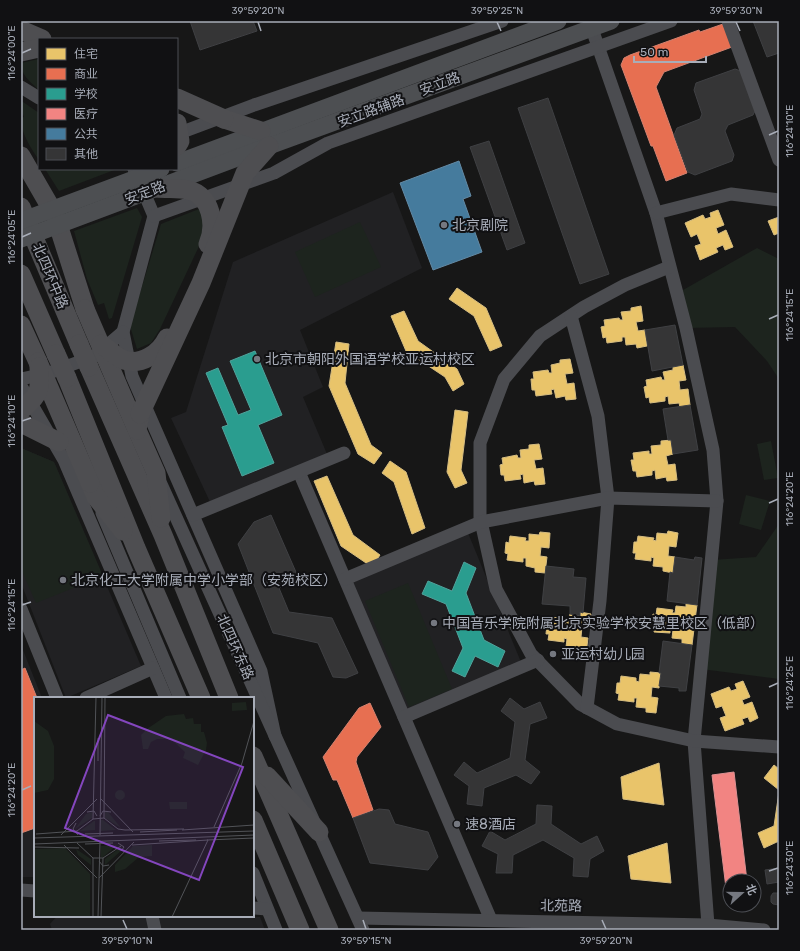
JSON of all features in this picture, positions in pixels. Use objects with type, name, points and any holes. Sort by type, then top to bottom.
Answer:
[{"type":"highway","points":[[21,30],[40,38]]},
{"type":"highway","points":[[21,52],[38,48]]},
{"type":"highway","points":[[137,430],[140,414],[150,390],[201,283],[245,173],[265,139],[178,98]]},
{"type":"highway","points":[[178,129],[180,141],[178,144]]},
{"type":"highway","points":[[21,156],[55,215],[85,310],[156,473],[163,535]]},
{"type":"highway","points":[[101,344],[124,360],[138,360],[151,357],[165,344],[213,234],[210,210],[201,197],[190,190],[156,175]]},
{"type":"highway","name":"北四环中路","points":[[21,207],[89,367]]},
{"type":"highway","name":"北四环中路","points":[[21,274],[67,378],[136,548]]},
{"type":"highway","points":[[24,330],[93,490],[136,548],[201,697]]},
{"type":"highway","points":[[21,408],[24,408],[37,396],[39,380],[38,362]]},
{"type":"highway","name":"北四环东路","points":[[89,367],[163,535],[229,697]]},
{"type":"highway","points":[[21,423],[59,442],[80,459]]},
{"type":"highway","points":[[255,761],[319,832]]},
{"type":"highway","points":[[255,761],[329,930]]},
{"type":"highway","points":[[254,822],[300,930]]},
{"type":"main road","name":"安立路","points":[[297,128],[558,21]]},
{"type":"main road","name":"安立路","points":[[265,139],[592,29],[611,21]]},
{"type":"main road","points":[[178,163],[265,139]]},
{"type":"main road","name":"安定路","points":[[178,168],[265,139]]},
{"type":"main road","name":"安定路","points":[[21,221],[171,170]]},
{"type":"main road","name":"安定路","points":[[21,239],[156,175]]},
{"type":"street","points":[[178,134],[254,105],[502,21]]},
{"type":"street","name":"安立路辅路","points":[[154,216],[274,173],[328,144],[671,21]]},
{"type":"street","points":[[728,21],[779,160]]},
{"type":"street","points":[[592,29],[656,213],[686,328],[714,450],[717,501],[694,741],[708,925]]},
{"type":"street","points":[[21,87],[38,97]]},
{"type":"street","points":[[134,170],[154,216],[122,332],[132,376],[261,671],[275,736]]},
{"type":"street","points":[[656,213],[731,194],[779,200]]},
{"type":"street","points":[[669,267],[625,285],[571,316],[540,336],[504,379],[480,443],[481,522],[496,589],[531,654],[580,704],[587,708],[617,724],[694,741],[779,748]]},
{"type":"street","points":[[571,316],[598,416],[608,498],[600,601],[587,708]]},
{"type":"street","points":[[21,379],[49,373],[95,356],[122,332]]},
{"type":"street","points":[[21,386],[64,460],[166,697]]},
{"type":"street","points":[[193,515],[344,453]]},
{"type":"street","points":[[299,472],[491,920]]},
{"type":"street","name":"北四环东路","points":[[156,473],[363,930]]},
{"type":"street","points":[[93,490],[180,697]]},
{"type":"street","points":[[345,579],[481,522],[608,498],[717,501]]},
{"type":"street","points":[[21,609],[57,697]]},
{"type":"street","points":[[404,717],[538,660]]},
{"type":"street","points":[[88,697],[153,668]]},
{"type":"street","points":[[254,876],[276,930]]},
{"type":"street","points":[[21,890],[34,891]]},
{"type":"street","points":[[254,895],[268,909]]},
{"type":"street","points":[[254,908],[268,909]]},
{"type":"street","points":[[152,917],[155,930]]},
{"type":"street","name":"北苑路","points":[[358,918],[708,925],[764,930]]},
{"type":"shaded area","points":[[38,59],[38,89],[24,75],[21,63]]},
{"type":"shaded area","points":[[23,102],[38,112],[38,158],[27,140],[21,124],[21,118],[24,117],[21,109],[21,103]]},
{"type":"shaded area","points":[[46,170],[114,170],[59,191]]},
{"type":"shaded area","name":"北京市朝阳外国语学校亚运村校区","points":[[393,192],[422,268],[300,330],[323,387],[303,397],[327,454],[210,502],[171,418],[186,412],[233,262]]},
{"type":"shaded area","points":[[137,208],[142,217],[112,318],[109,319],[104,303],[98,305],[87,279],[74,231]]},
{"type":"shaded area","points":[[199,209],[204,219],[201,242],[160,329],[151,343],[137,349],[130,326],[161,224]]},
{"type":"shaded area","points":[[360,222],[381,267],[315,297],[295,252]]},
{"type":"shaded area","points":[[757,248],[779,259],[779,379],[767,361],[735,327],[686,328],[676,294]]},
{"type":"shaded area","points":[[771,441],[778,478],[764,480],[757,444]]},
{"type":"shaded area","name":"北京化工大学附属中学小学部（安苑校区）","points":[[21,448],[54,462],[141,666],[66,697],[21,583]]},
{"type":"shaded area","points":[[21,448],[54,462],[103,576],[36,603],[21,569]]},
{"type":"shaded area","points":[[746,495],[770,501],[761,530],[739,524]]},
{"type":"shaded area","points":[[779,524],[779,679],[701,669],[712,560],[756,557]]},
{"type":"shaded area","name":"中国音乐学院附属北京实验学校安慧里校区（低部）","points":[[466,528],[523,667],[404,717],[345,579]]},
{"type":"shaded area","points":[[408,583],[452,689],[409,707],[365,601]]},
{"type":"shaded area","points":[[21,645],[42,697],[34,697],[34,877],[21,877]]},
{"type":"shaded area","points":[[56,917],[260,917],[265,930],[52,930],[50,924]]},
{"type":"building: 住宅","points":[[718,210],[724,225],[716,228],[718,234],[726,230],[733,247],[725,250],[723,245],[716,248],[718,252],[700,260],[695,246],[701,244],[697,234],[691,237],[685,223],[703,215],[705,219],[711,217],[710,213]]},
{"type":"building: 住宅","points":[[779,217],[779,233],[774,235],[768,221]]},
{"type":"building: 住宅","points":[[457,288],[486,308],[502,346],[490,351],[474,316],[449,299]]},
{"type":"building: 住宅","points":[[641,306],[643,321],[636,322],[638,331],[645,330],[647,346],[637,348],[636,344],[626,345],[625,337],[622,337],[622,341],[607,343],[606,337],[603,338],[601,327],[605,326],[604,320],[619,318],[620,320],[623,320],[621,312],[631,311],[631,308]]},
{"type":"building: 住宅","points":[[404,311],[418,341],[457,369],[464,384],[453,391],[445,377],[406,351],[391,316]]},
{"type":"building: 住宅","points":[[336,342],[349,344],[345,383],[371,445],[382,453],[374,464],[358,454],[329,386]]},
{"type":"building: 住宅","points":[[570,359],[573,373],[565,374],[567,384],[574,383],[576,399],[566,400],[565,396],[556,398],[554,389],[551,390],[552,394],[536,396],[535,390],[532,390],[531,379],[534,379],[533,372],[548,370],[549,373],[552,373],[551,365],[560,363],[560,360]]},
{"type":"building: 住宅","points":[[683,365],[686,380],[679,381],[680,390],[688,389],[690,405],[680,407],[679,403],[669,404],[668,396],[665,397],[665,401],[650,403],[649,397],[646,398],[644,387],[647,386],[646,380],[661,377],[662,380],[665,380],[663,372],[673,370],[673,367]]},
{"type":"building: 住宅","points":[[455,410],[468,412],[461,470],[467,483],[455,488],[447,472]]},
{"type":"building: 住宅","points":[[671,440],[673,454],[666,456],[668,465],[675,464],[677,480],[667,481],[666,477],[656,479],[655,470],[652,471],[652,475],[637,477],[636,471],[633,471],[631,460],[634,460],[633,453],[649,451],[649,454],[652,454],[651,446],[661,445],[661,441]]},
{"type":"building: 住宅","points":[[539,444],[542,459],[534,460],[536,469],[543,468],[545,484],[535,485],[534,481],[524,483],[523,474],[520,475],[521,479],[505,481],[504,475],[501,475],[500,465],[503,464],[502,458],[517,455],[518,458],[521,458],[520,450],[529,449],[529,445]]},
{"type":"building: 住宅","points":[[390,461],[406,472],[425,528],[412,534],[394,482],[382,473]]},
{"type":"building: 住宅","points":[[327,476],[353,535],[380,555],[372,567],[341,546],[314,481]]},
{"type":"building: 住宅","points":[[668,531],[678,533],[676,547],[669,546],[668,556],[675,557],[673,573],[663,571],[663,567],[653,566],[654,558],[651,557],[651,561],[635,559],[636,553],[633,553],[634,542],[637,542],[638,536],[654,538],[653,540],[656,541],[657,533],[667,534]]},
{"type":"building: 住宅","points":[[540,532],[550,533],[549,548],[541,547],[540,556],[547,557],[545,573],[535,572],[535,568],[526,566],[526,558],[523,558],[523,562],[507,560],[508,554],[505,553],[506,542],[509,543],[510,536],[526,538],[525,541],[529,541],[529,534],[539,535]]},
{"type":"building: 住宅","points":[[686,603],[697,605],[695,620],[688,619],[687,628],[694,629],[692,645],[682,644],[682,639],[672,638],[673,630],[670,629],[670,633],[654,632],[655,625],[652,625],[653,614],[656,615],[657,608],[673,610],[672,613],[675,613],[676,606],[686,607]]},
{"type":"building: 住宅","points":[[580,612],[591,614],[589,628],[582,627],[581,637],[588,638],[586,654],[576,652],[576,648],[566,647],[567,639],[564,638],[564,642],[548,640],[549,634],[546,634],[547,623],[550,623],[551,617],[566,619],[566,622],[569,622],[570,614],[580,616]]},
{"type":"building: 住宅","points":[[650,672],[661,673],[659,688],[652,687],[651,697],[658,698],[656,713],[646,712],[646,708],[636,707],[637,698],[634,698],[634,702],[618,700],[619,694],[616,693],[617,683],[620,683],[621,676],[636,678],[636,681],[639,682],[640,674],[650,675]]},
{"type":"building: 住宅","points":[[743,681],[750,697],[742,700],[744,705],[752,702],[758,718],[750,722],[748,717],[742,719],[744,724],[725,731],[720,718],[726,716],[722,706],[716,708],[711,694],[729,687],[731,691],[737,689],[735,684]]},
{"type":"building: 住宅","points":[[659,763],[664,805],[623,799],[621,777]]},
{"type":"building: 住宅","points":[[774,765],[779,769],[779,790],[764,778]]},
{"type":"building: 住宅","points":[[779,792],[779,841],[764,848],[758,833],[774,826]]},
{"type":"building: 住宅","points":[[667,843],[671,883],[631,879],[628,856]]},
{"type":"building: 商业","points":[[723,24],[732,47],[664,72],[656,87],[687,173],[666,181],[653,146],[651,146],[621,65],[624,58],[630,55],[699,30],[700,32]]},
{"type":"building: 商业","points":[[25,668],[37,697],[34,697],[34,828],[21,833],[21,670]]},
{"type":"building: 商业","points":[[370,703],[381,727],[357,757],[356,762],[373,810],[353,818],[337,780],[333,780],[323,757],[359,708]]},
{"type":"building: 学校","points":[[255,351],[282,415],[258,425],[274,463],[242,476],[222,427],[228,425],[206,373],[218,368],[238,415],[251,410],[230,361]]},
{"type":"building: 学校","points":[[464,562],[476,568],[466,593],[484,640],[505,651],[498,667],[475,656],[465,677],[452,671],[463,648],[446,604],[422,594],[428,581],[452,591]]},
{"type":"building: 医疗","points":[[734,772],[746,873],[724,873],[712,775]]},
{"type":"building: 公共","name":"北京剧院","points":[[459,161],[471,196],[463,199],[482,252],[433,270],[400,183]]},
{"type":"building: 其他","points":[[190,21],[253,21],[257,31],[200,50]]},
{"type":"building: 其他","points":[[753,21],[779,21],[779,53],[767,57]]},
{"type":"building: 其他","points":[[735,69],[741,71],[756,109],[753,115],[728,125],[725,131],[734,155],[732,161],[695,175],[688,172],[674,135],[677,128],[700,119],[702,114],[694,90],[696,83]]},
{"type":"building: 其他","points":[[548,98],[609,274],[580,284],[518,108]]},
{"type":"building: 其他","points":[[489,141],[525,243],[507,250],[470,147]]},
{"type":"building: 其他","points":[[675,325],[683,365],[652,371],[645,330]]},
{"type":"building: 其他","points":[[690,405],[698,450],[673,454],[671,440],[668,440],[663,409]]},
{"type":"building: 其他","points":[[271,515],[299,579],[279,588],[289,612],[332,618],[358,673],[346,678],[333,677],[318,643],[273,633],[238,544],[254,522]]},
{"type":"building: 其他","points":[[675,557],[694,560],[695,557],[702,558],[697,605],[667,601],[670,572],[673,573]]},
{"type":"building: 其他","points":[[546,566],[574,569],[573,577],[586,578],[583,613],[580,612],[580,616],[570,614],[570,606],[542,604]]},
{"type":"building: 其他","points":[[663,641],[692,645],[686,691],[679,691],[679,688],[659,686]]},
{"type":"building: 其他","points":[[510,698],[524,709],[540,702],[547,718],[530,724],[525,760],[540,772],[531,784],[516,775],[484,788],[482,806],[467,804],[469,786],[454,775],[464,762],[477,773],[510,758],[515,722],[501,711]]},
{"type":"building: 其他","points":[[537,805],[552,806],[551,824],[581,844],[597,836],[604,851],[590,859],[588,877],[573,876],[574,858],[543,840],[513,855],[512,873],[496,873],[498,854],[482,846],[490,831],[505,840],[536,824]]},
{"type":"building: 其他","points":[[379,809],[389,810],[395,824],[428,832],[438,857],[428,870],[370,863],[353,818]]},
{"type":"building: 其他","points":[[779,868],[779,882],[767,884],[765,870]]},
{"type":"building: 其他","points":[[773,893],[779,893],[779,905],[771,902],[771,896]]},
{"type":"place","name":"北京剧院","points":[[444,225]]},
{"type":"place","name":"北京市朝阳外国语学校亚运村校区","points":[[257,359]]},
{"type":"place","name":"北京化工大学附属中学小学部（安苑校区）","points":[[63,580]]},
{"type":"place","name":"中国音乐学院附属北京实验学校安慧里校区（低部）","points":[[434,623]]},
{"type":"place","name":"亚运村幼儿园","points":[[553,654]]},
{"type":"place","name":"速8酒店","points":[[457,824]]}]
